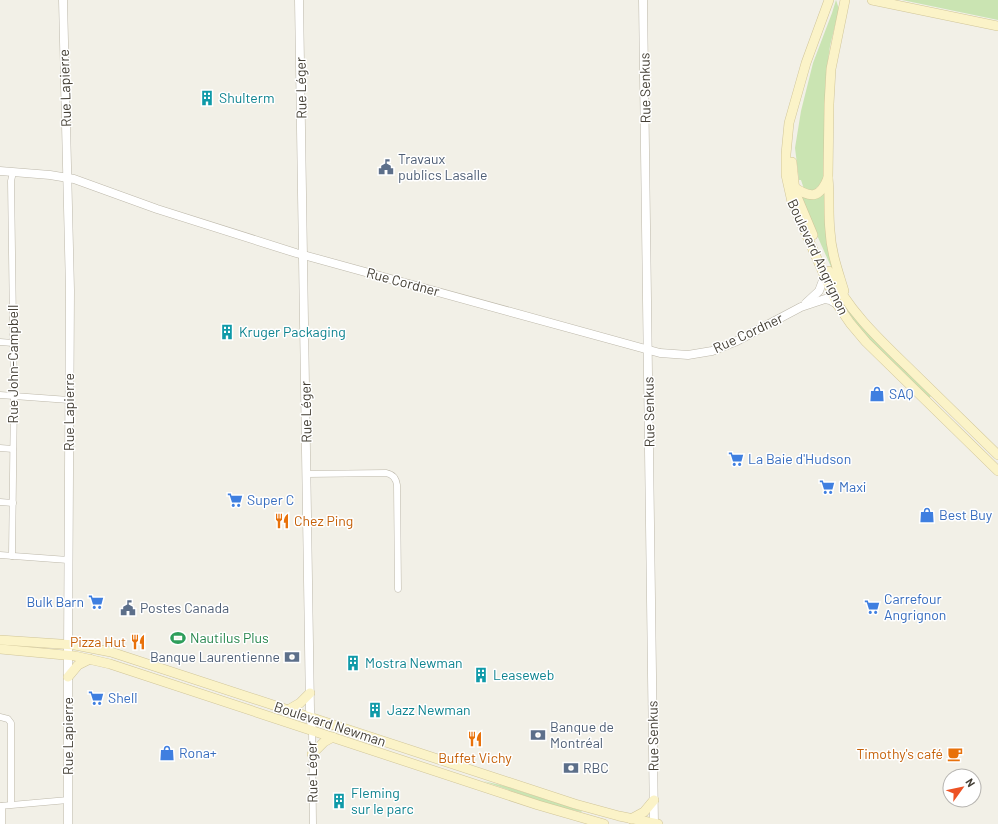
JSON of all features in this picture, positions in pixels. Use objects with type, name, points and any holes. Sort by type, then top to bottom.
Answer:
[{"type":"main road","points":[[845,0],[834,50],[830,78],[828,178],[830,190],[829,225],[831,242],[837,268],[848,301]]},
{"type":"main road","points":[[872,0],[998,26]]},
{"type":"main road","name":"Boulevard Angrignon","points":[[828,2],[806,63],[789,123],[785,161],[787,182],[792,202],[837,304],[850,323],[866,342],[998,471]]},
{"type":"main road","name":"Boulevard Angrignon","points":[[796,101],[796,124],[792,160],[794,187],[830,273],[848,301],[871,330],[998,455]]},
{"type":"main road","points":[[794,187],[807,195],[816,194],[824,188],[828,178]]},
{"type":"main road","name":"Boulevard Newman","points":[[0,640],[68,644],[111,652],[562,800],[655,824]]},
{"type":"main road","name":"Boulevard Newman","points":[[0,649],[68,655],[90,659],[130,670],[538,805],[604,824]]},
{"type":"main road","points":[[68,677],[78,665],[90,659]]},
{"type":"main road","points":[[288,710],[300,703],[310,693]]},
{"type":"main road","points":[[312,754],[324,742],[334,737]]},
{"type":"main road","points":[[631,819],[644,812],[654,800]]},
{"type":"street","name":"Rue Lapierre","points":[[63,0],[70,290],[68,824]]},
{"type":"street","name":"Rue Léger","points":[[299,0],[313,824]]},
{"type":"street","name":"Rue Senkus","points":[[643,0],[655,824]]},
{"type":"street","name":"Rue Cordner","points":[[0,171],[67,178],[157,209],[303,255],[648,351],[678,355],[699,354],[715,350],[737,341],[801,307]]},
{"type":"street","name":"Rue John-Campbell","points":[[12,556],[14,449],[13,172]]},
{"type":"street","points":[[801,307],[817,293],[822,286],[825,275]]},
{"type":"street","points":[[801,307],[825,299],[837,304]]},
{"type":"street","points":[[0,342],[14,343]]},
{"type":"street","points":[[0,395],[70,400]]},
{"type":"street","points":[[0,448],[14,449]]},
{"type":"street","points":[[306,474],[386,473],[390,474],[394,478],[397,485],[398,589]]},
{"type":"street","points":[[0,502],[13,503]]},
{"type":"street","points":[[0,555],[68,560]]},
{"type":"street","points":[[0,717],[8,718],[11,723],[11,804]]},
{"type":"street","points":[[2,824],[1,806],[68,800]]},
{"type":"green space","points":[[836,0],[839,9],[830,46],[826,74],[823,182],[813,191],[804,189],[801,180],[799,180],[795,148],[801,111],[813,63]]},
{"type":"green space","points":[[902,0],[998,0],[998,20]]},
{"type":"green space","points":[[826,190],[836,278],[800,197]]},
{"type":"green space","points":[[834,286],[852,315],[862,327],[931,396],[929,398],[889,360],[864,333],[842,303]]},
{"type":"green space","points":[[483,781],[505,786],[582,811],[551,805]]},
{"type":"place","name":"Shulterm","points":[[207,98]]},
{"type":"place","name":"Travaux publics Lasalle","points":[[386,167]]},
{"type":"place","name":"Kruger Packaging","points":[[227,332]]},
{"type":"place","name":"SAQ","points":[[877,394]]},
{"type":"place","name":"La Baie d'Hudson","points":[[736,459]]},
{"type":"place","name":"Maxi","points":[[827,487]]},
{"type":"place","name":"Super C","points":[[235,500]]},
{"type":"place","name":"Best Buy","points":[[927,515]]},
{"type":"place","name":"Chez Ping","points":[[282,521]]},
{"type":"place","name":"Bulk Barn","points":[[96,602]]},
{"type":"place","name":"Carrefour Angrignon","points":[[872,607]]},
{"type":"place","name":"Postes Canada","points":[[128,608]]},
{"type":"place","name":"Nautilus Plus","points":[[178,638]]},
{"type":"place","name":"Pizza Hut","points":[[138,642]]},
{"type":"place","name":"Banque Laurentienne","points":[[292,657]]},
{"type":"place","name":"Mostra Newman","points":[[353,663]]},
{"type":"place","name":"Leaseweb","points":[[481,675]]},
{"type":"place","name":"Shell","points":[[96,698]]},
{"type":"place","name":"Jazz Newman","points":[[375,710]]},
{"type":"place","name":"Banque de Montréal","points":[[538,735]]},
{"type":"place","name":"Buffet Vichy","points":[[475,739]]},
{"type":"place","name":"Rona+","points":[[167,753]]},
{"type":"place","name":"Timothy's café","points":[[955,754]]},
{"type":"place","name":"RBC","points":[[571,768]]},
{"type":"place","name":"Fleming sur le parc","points":[[339,801]]}]
